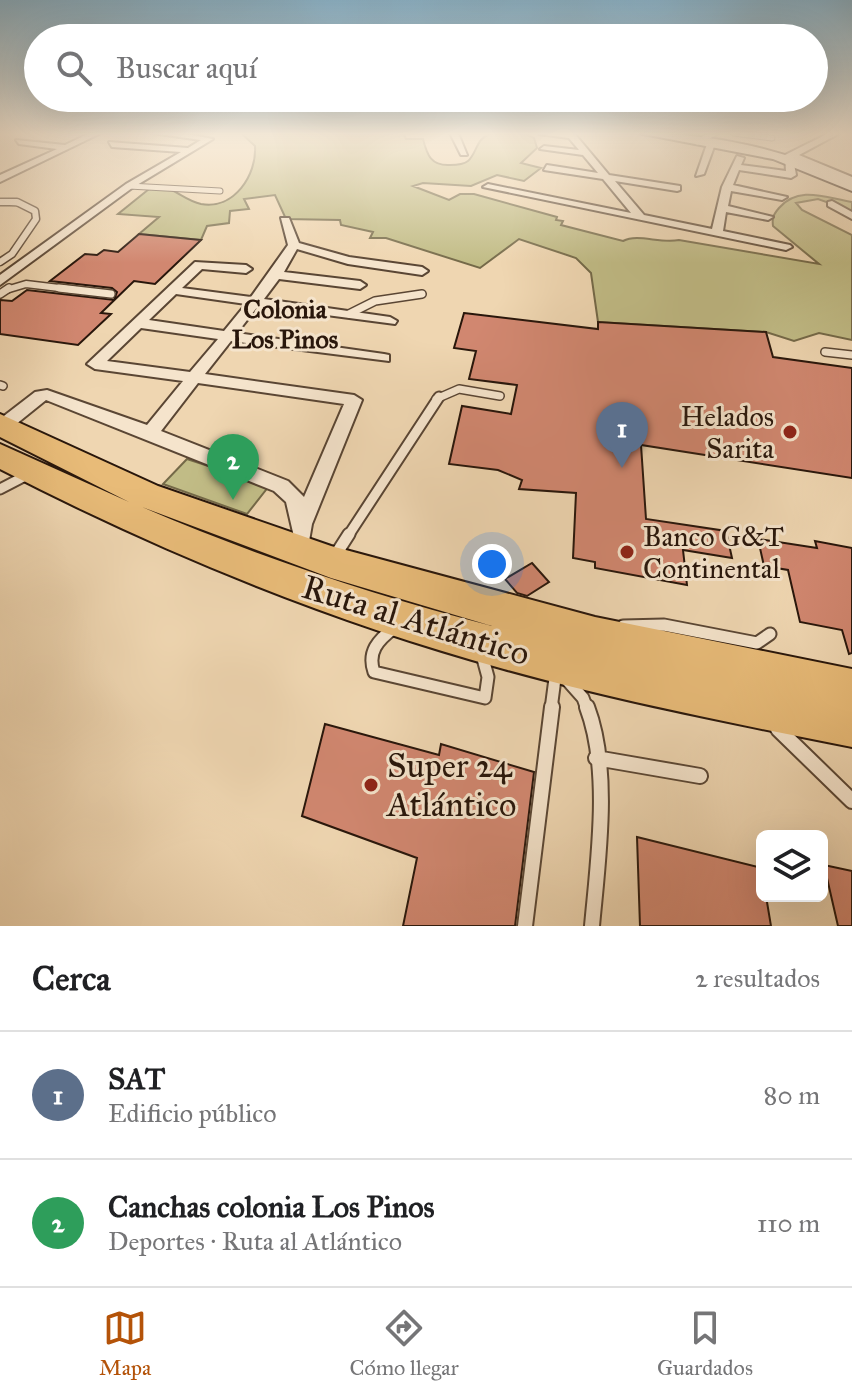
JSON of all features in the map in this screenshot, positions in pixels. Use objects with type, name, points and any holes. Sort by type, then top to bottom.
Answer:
[{"type":"highway","name":"Ruta al Atlántico","points":[[1,435],[146,495],[311,540],[595,637],[852,691]]},
{"type":"highway","name":"Ruta al Atlántico","points":[[1,435],[16,481],[189,545],[411,623],[544,662],[848,734]]},
{"type":"highway","points":[[544,662],[609,694],[778,729],[848,734]]},
{"type":"street","points":[[0,281],[146,176]]},
{"type":"street","points":[[604,176],[677,188]]},
{"type":"street","points":[[717,231],[732,176]]},
{"type":"street","points":[[827,176],[852,189]]},
{"type":"street","points":[[609,177],[651,229]]},
{"type":"street","points":[[488,187],[786,247]]},
{"type":"street","points":[[727,187],[782,197]]},
{"type":"street","points":[[832,204],[852,216]]},
{"type":"street","points":[[721,208],[768,217]]},
{"type":"street","points":[[285,220],[294,245]]},
{"type":"street","points":[[294,245],[348,260],[422,271]]},
{"type":"street","points":[[150,433],[276,275],[294,245]]},
{"type":"street","points":[[329,282],[348,260]]},
{"type":"street","points":[[246,269],[199,265],[95,364],[354,400],[311,540]]},
{"type":"street","points":[[276,275],[360,285]]},
{"type":"street","points":[[172,290],[390,321]]},
{"type":"street","points":[[137,323],[384,358]]},
{"type":"street","points":[[1,435],[44,395],[150,433],[290,491],[311,540]]},
{"type":"lane","points":[[129,186],[220,191]]},
{"type":"lane","points":[[0,202],[28,206],[35,211],[36,219],[12,254],[0,262]]},
{"type":"lane","points":[[0,294],[12,286],[26,284],[111,294]]},
{"type":"lane","points":[[349,314],[379,300],[422,294]]},
{"type":"lane","points":[[825,352],[852,355]]},
{"type":"lane","points":[[311,540],[437,398],[451,388],[500,396]]},
{"type":"lane","points":[[411,623],[393,629],[374,645],[370,658],[374,672],[485,698],[488,677],[481,653],[473,644],[457,636]]},
{"type":"lane","points":[[595,637],[614,628],[647,623],[744,642],[757,643],[770,634]]},
{"type":"lane","points":[[544,662],[583,698],[591,721],[596,758],[597,834],[592,926]]},
{"type":"lane","points":[[525,926],[544,662]]},
{"type":"lane","points":[[778,729],[852,801]]},
{"type":"lane","points":[[596,758],[700,776]]},
{"type":"shaded area","points":[[248,176],[494,176],[471,186],[423,183],[413,186],[449,200],[460,194],[474,194],[557,217],[556,220],[563,221],[561,225],[623,241],[635,238],[679,240],[819,264],[773,226],[774,215],[787,201],[804,195],[852,202],[852,211],[818,199],[796,203],[802,210],[852,235],[852,340],[819,333],[794,341],[766,332],[598,322],[591,273],[576,258],[519,239],[480,268],[386,238],[370,238],[373,232],[341,225],[340,220],[286,219],[275,195],[244,199],[249,209],[230,211],[229,223],[207,226],[201,240],[139,234],[159,217],[118,214],[154,185],[168,188],[201,204],[213,204],[233,196]]},
{"type":"shaded area","points":[[502,176],[530,176],[524,181]]},
{"type":"shaded area","points":[[187,459],[269,486],[247,514],[163,484]]},
{"type":"building","points":[[139,234],[201,240],[155,284],[134,281],[101,313],[111,314],[78,345],[0,334],[0,300],[12,301],[27,290],[114,300],[117,292],[112,288],[50,281],[85,254],[97,255],[104,250],[118,252]]},
{"type":"building","points":[[464,313],[598,329],[598,322],[766,332],[773,357],[852,368],[852,478],[641,445],[646,519],[726,531],[732,558],[683,550],[687,585],[595,568],[595,562],[573,558],[576,493],[519,489],[522,480],[498,470],[449,464],[462,406],[511,414],[517,385],[469,379],[476,351],[454,348]]},
{"type":"building","points":[[758,539],[817,548],[815,541],[852,548],[852,653],[849,654],[842,630],[800,622],[788,570],[764,566]]},
{"type":"building","points":[[532,563],[549,582],[527,596],[517,593],[505,579]]},
{"type":"building","points":[[325,724],[439,755],[441,744],[534,772],[515,926],[403,926],[417,858],[302,816]]},
{"type":"building","points":[[637,837],[756,867],[756,902],[767,902],[771,926],[640,926]]},
{"type":"building","points":[[828,866],[852,871],[852,926],[838,926],[828,882]]},
{"type":"place","name":"Helados Sarita","points":[[790,432]]},
{"type":"place","name":"SAT","points":[[622,468]]},
{"type":"place","name":"Canchas colonia Los Pinos","points":[[233,500]]},
{"type":"place","name":"Banco G&T Continental","points":[[627,552]]},
{"type":"place","name":"Super 24 Atlántico","points":[[371,785]]},
{"type":"district","name":"Colonia Los Pinos","points":[[285,324]]}]
